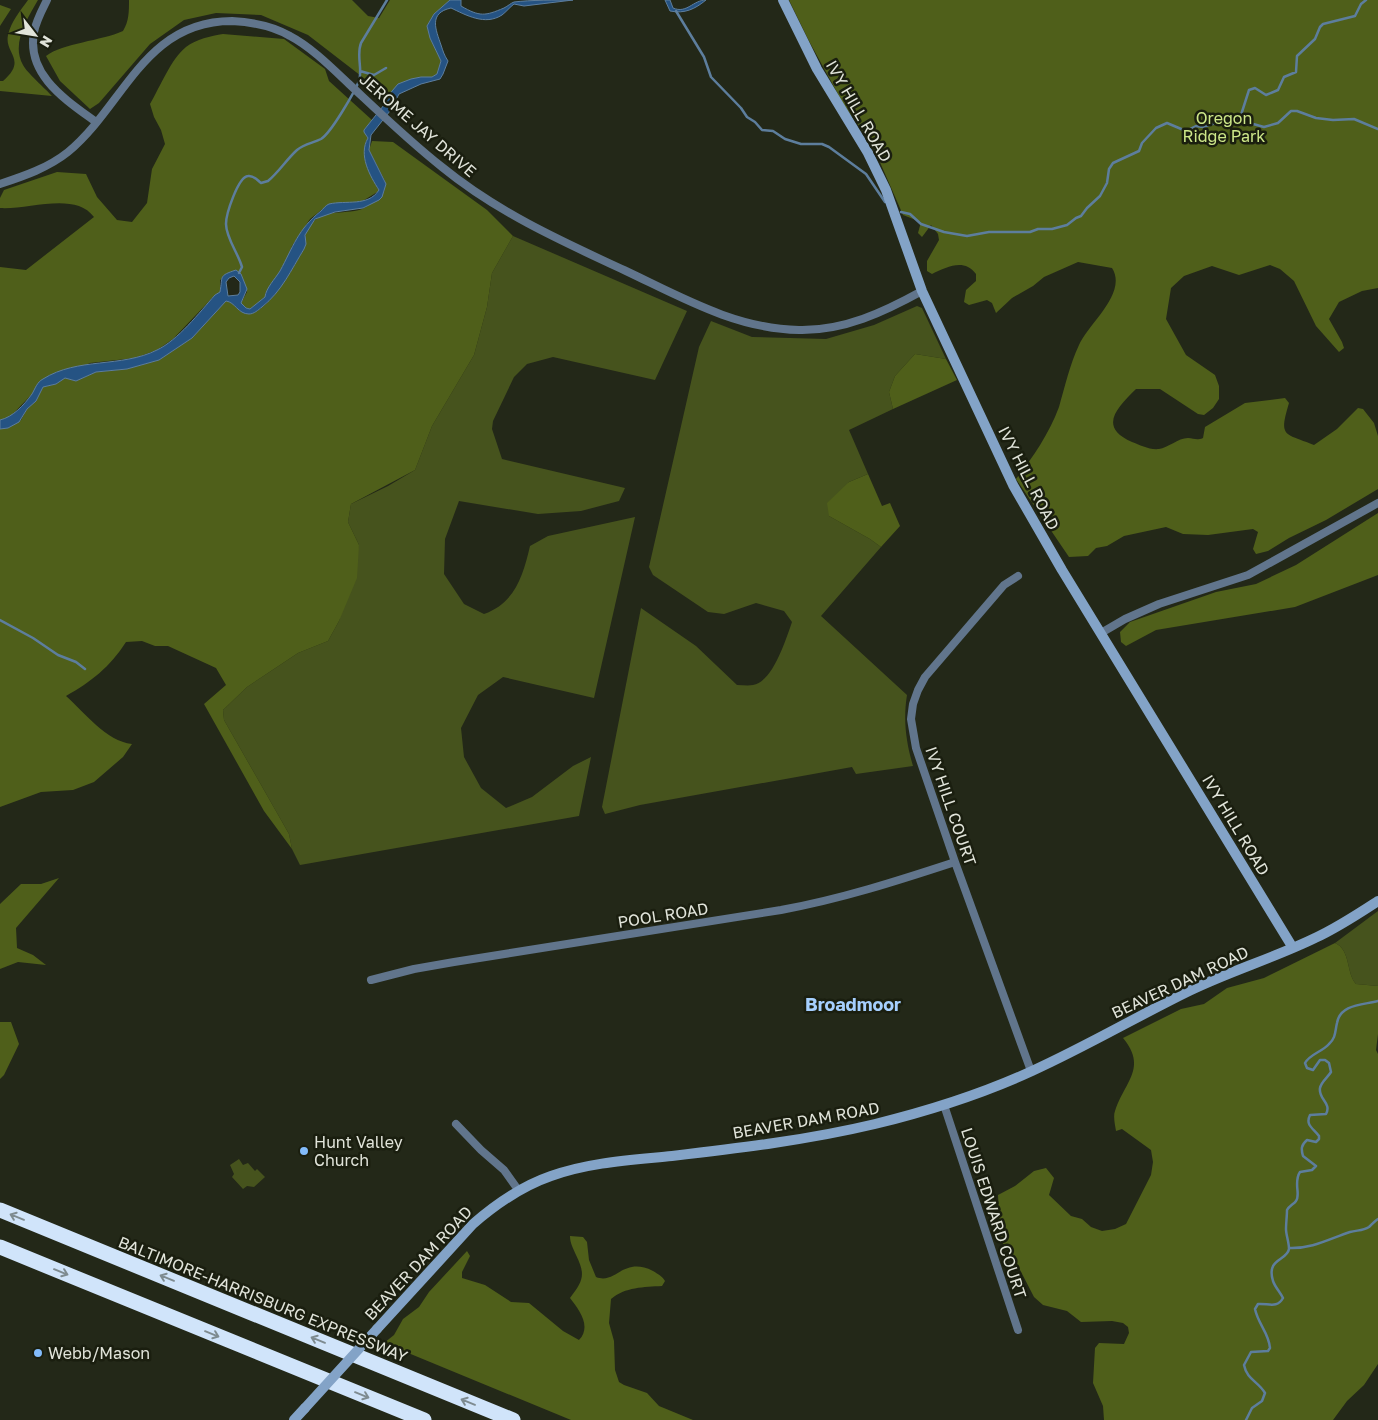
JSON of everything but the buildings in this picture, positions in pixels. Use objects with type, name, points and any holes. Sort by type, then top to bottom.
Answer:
[{"type":"highway","name":"BALTIMORE-HARRISBURG EXPRESSWAY","points":[[0,1210],[513,1420]]},
{"type":"highway","points":[[0,1247],[424,1420]]},
{"type":"street","points":[[47,0],[34,30],[32,44],[38,69],[53,88],[73,106],[96,122]]},
{"type":"street","name":"IVY HILL ROAD","points":[[783,0],[817,69],[868,153],[886,190],[922,291],[1013,485],[1057,562],[1293,948]]},
{"type":"street","name":"JEROME JAY DRIVE","points":[[0,184],[52,164],[70,151],[96,122],[139,67],[165,43],[180,34],[198,27],[216,22],[233,21],[254,24],[288,35],[302,44],[442,168],[521,221],[696,304],[731,318],[753,325],[777,329],[802,330],[826,328],[870,317],[922,291]]},
{"type":"street","points":[[1101,633],[1125,619],[1158,604],[1248,575],[1378,503]]},
{"type":"street","name":"IVY HILL COURT","points":[[1018,576],[1004,585],[925,676],[913,704],[911,719],[916,748],[1031,1071]]},
{"type":"street","name":"POOL ROAD","points":[[371,980],[454,962],[822,902],[858,893],[955,862]]},
{"type":"street","name":"BEAVER DAM ROAD","points":[[294,1420],[473,1224],[490,1209],[519,1191],[552,1175],[603,1164],[785,1142],[874,1124],[944,1105],[1031,1071],[1191,990],[1293,948],[1340,925],[1378,901]]},
{"type":"street","name":"LOUIS EDWARD COURT","points":[[944,1105],[1018,1330]]},
{"type":"street","points":[[456,1124],[504,1170],[519,1191]]},
{"type":"green space","points":[[28,0],[38,0],[22,32],[19,49],[20,57],[28,72],[52,96],[0,91],[0,81],[3,81],[10,73],[15,62],[8,42],[9,30]]},
{"type":"green space","points":[[129,0],[352,0],[368,16],[379,18],[390,0],[450,0],[434,14],[427,26],[430,38],[441,61],[437,74],[432,77],[421,77],[392,91],[388,99],[308,35],[261,15],[216,13],[184,20],[150,44],[99,103],[90,109],[60,81],[46,56],[62,48],[123,31],[128,20]]},
{"type":"green space","name":"Oregon Ridge Park","points":[[789,0],[1378,0],[1378,288],[1362,291],[1339,302],[1329,319],[1344,348],[1339,352],[1316,326],[1294,281],[1280,269],[1270,265],[1239,275],[1212,266],[1184,276],[1171,288],[1166,319],[1186,355],[1215,375],[1219,386],[1219,399],[1213,408],[1204,415],[1198,414],[1160,389],[1136,389],[1118,410],[1113,423],[1115,430],[1121,436],[1145,447],[1159,449],[1184,438],[1203,438],[1205,427],[1245,403],[1285,398],[1289,403],[1284,422],[1286,432],[1314,445],[1337,429],[1358,408],[1363,409],[1374,423],[1378,436],[1378,489],[1268,551],[1256,554],[1253,549],[1258,532],[1253,529],[1208,535],[1183,534],[1166,527],[1124,536],[1107,546],[1096,548],[1088,556],[1069,557],[1016,479],[1040,445],[1055,417],[1070,367],[1079,345],[1111,298],[1116,278],[1112,268],[1078,262],[1044,277],[1012,298],[996,313],[992,303],[987,300],[969,305],[964,302],[966,290],[976,281],[976,274],[966,266],[961,265],[955,265],[932,274],[927,271],[927,261],[939,240],[938,234],[931,225],[922,237],[918,233],[921,222],[903,215],[872,144],[844,105]]},
{"type":"green space","points":[[0,5],[11,9],[0,26]]},
{"type":"green space","points":[[223,34],[284,39],[325,69],[329,81],[372,120],[364,130],[368,139],[366,141],[365,160],[379,191],[361,202],[329,204],[310,219],[292,246],[288,257],[266,292],[265,297],[250,309],[241,303],[247,292],[240,272],[220,280],[220,292],[173,339],[157,350],[135,358],[90,363],[37,386],[32,394],[9,418],[0,420],[0,267],[26,270],[94,217],[86,209],[63,203],[0,208],[0,198],[4,190],[57,172],[86,174],[97,197],[117,220],[132,222],[147,203],[152,169],[165,144],[150,104],[175,59],[186,47],[194,42]]},
{"type":"green space","points":[[372,141],[393,142],[487,210],[513,236],[492,273],[487,307],[474,355],[432,426],[415,470],[351,504],[348,522],[359,545],[357,578],[339,621],[328,641],[298,653],[247,687],[223,710],[224,720],[289,834],[292,849],[264,811],[204,704],[226,685],[216,668],[168,646],[155,646],[142,641],[126,642],[99,673],[66,696],[88,718],[113,738],[132,744],[123,757],[94,782],[73,790],[41,792],[0,807],[0,429],[8,428],[21,420],[27,409],[36,401],[43,387],[56,384],[65,378],[76,381],[96,372],[127,369],[159,360],[192,338],[226,301],[232,303],[245,313],[253,313],[262,308],[279,289],[294,266],[304,249],[306,232],[313,222],[332,213],[362,209],[371,204],[384,192],[385,181],[369,150]]},
{"type":"green space","points":[[513,236],[687,311],[655,380],[553,357],[527,364],[514,377],[493,421],[492,429],[502,459],[625,488],[619,501],[581,511],[538,514],[459,501],[445,539],[444,574],[464,604],[484,614],[495,609],[510,596],[521,578],[530,546],[548,536],[635,517],[594,698],[503,677],[478,695],[461,728],[464,757],[481,788],[506,808],[532,797],[573,766],[591,757],[579,816],[300,865],[292,849],[289,834],[224,720],[223,710],[247,687],[298,653],[328,641],[339,621],[359,545],[348,522],[351,504],[415,470],[432,426],[474,355],[487,307],[492,273]]},
{"type":"green space","points":[[917,306],[922,308],[946,359],[915,354],[895,376],[889,392],[893,409],[849,430],[868,474],[849,482],[829,516],[881,547],[821,616],[907,695],[906,731],[913,766],[856,774],[852,767],[640,805],[605,814],[602,807],[641,608],[696,646],[737,685],[753,685],[767,676],[778,659],[792,622],[784,611],[756,603],[724,614],[708,612],[653,575],[649,567],[699,347],[711,321],[752,337],[826,339],[874,325]]},
{"type":"green space","points":[[915,354],[946,359],[957,380],[893,409],[889,392],[895,376]]},
{"type":"green space","points":[[868,474],[882,506],[890,503],[900,526],[881,547],[829,516],[827,503],[849,482]]},
{"type":"green space","points":[[1378,513],[1378,575],[1295,607],[1156,630],[1126,646],[1121,642],[1120,632],[1130,622],[1216,592],[1256,584],[1296,565]]},
{"type":"green space","points":[[59,878],[16,928],[17,948],[33,955],[46,965],[18,962],[0,969],[0,904],[21,884],[41,884]]},
{"type":"green space","points":[[1378,911],[1378,986],[1356,984],[1344,951],[1335,943]]},
{"type":"green space","points":[[1335,943],[1344,951],[1356,984],[1378,986],[1376,1050],[1378,1054],[1378,1364],[1364,1385],[1347,1401],[1333,1420],[1104,1420],[1103,1406],[1093,1383],[1095,1348],[1099,1343],[1124,1344],[1129,1333],[1128,1327],[1123,1323],[1112,1321],[1081,1322],[1067,1311],[1043,1305],[1034,1297],[1017,1264],[1003,1244],[1000,1232],[998,1195],[1015,1186],[1034,1171],[1046,1168],[1054,1178],[1049,1195],[1071,1216],[1082,1219],[1091,1227],[1102,1231],[1115,1229],[1126,1224],[1151,1175],[1153,1162],[1151,1150],[1122,1129],[1116,1131],[1114,1113],[1134,1067],[1134,1058],[1123,1038],[1181,1009],[1204,1004],[1227,988],[1264,978]]},
{"type":"green space","points":[[0,1022],[11,1022],[19,1044],[4,1075],[0,1079]]},
{"type":"green space","points":[[239,1159],[243,1165],[248,1163],[255,1171],[257,1169],[265,1177],[254,1187],[247,1186],[243,1189],[232,1177],[234,1174],[230,1165]]},
{"type":"green space","points":[[570,1236],[583,1237],[587,1242],[589,1260],[596,1277],[609,1277],[627,1268],[643,1267],[661,1276],[665,1281],[662,1286],[629,1290],[611,1299],[609,1323],[614,1341],[615,1370],[619,1382],[647,1393],[659,1406],[693,1420],[571,1420],[384,1343],[394,1335],[403,1319],[419,1307],[429,1292],[467,1251],[470,1256],[462,1272],[462,1278],[485,1285],[511,1302],[529,1303],[563,1331],[579,1340],[583,1335],[583,1318],[570,1298],[578,1287],[582,1273]]},
{"type":"water","points":[[450,0],[461,0],[461,6],[478,14],[487,14],[514,2],[573,0],[524,6],[514,4],[502,15],[489,20],[463,14],[451,8],[444,10],[436,18],[437,34],[448,61],[443,74],[440,79],[421,84],[399,94],[390,111],[371,135],[369,150],[386,184],[382,197],[379,200],[363,208],[335,212],[315,219],[305,235],[306,244],[304,249],[286,280],[269,301],[256,312],[251,314],[245,313],[232,303],[226,301],[192,338],[159,360],[127,369],[96,372],[76,381],[65,378],[56,384],[43,387],[36,401],[27,409],[19,422],[8,428],[0,429],[0,420],[18,410],[32,394],[39,382],[56,372],[85,365],[143,356],[165,346],[220,292],[222,277],[226,274],[236,270],[241,274],[247,289],[241,303],[250,309],[265,297],[301,232],[326,206],[336,203],[363,201],[374,195],[379,190],[366,165],[364,151],[368,138],[364,130],[398,84],[411,79],[432,77],[437,74],[441,61],[430,38],[427,26],[434,14]],"holes":[[[234,276],[240,282],[240,292],[238,295],[228,296],[226,282],[229,278]]]},
{"type":"water","points":[[665,0],[670,0],[673,8],[682,9],[706,0],[694,8],[680,12],[670,11]]},
{"type":"waterway","points":[[239,273],[242,267],[226,229],[226,224],[230,205],[240,183],[248,176],[254,177],[261,183],[268,181],[297,150],[321,139],[330,129],[359,81],[361,43],[387,0]]},
{"type":"waterway","points":[[901,212],[910,214],[921,224],[944,232],[967,236],[989,232],[1030,232],[1067,225],[1081,216],[1100,196],[1107,183],[1109,169],[1113,163],[1139,151],[1142,143],[1156,128],[1167,123],[1186,131],[1196,126],[1203,127],[1241,115],[1249,90],[1255,88],[1266,95],[1278,90],[1284,77],[1296,72],[1297,56],[1315,39],[1320,27],[1323,24],[1355,16],[1361,4],[1366,0]]},
{"type":"waterway","points":[[676,11],[704,57],[711,77],[741,108],[747,117],[762,130],[773,131],[785,139],[801,144],[822,144],[829,147],[866,174],[885,202]]},
{"type":"waterway","points":[[360,71],[374,75],[386,68]]},
{"type":"waterway","points":[[1238,116],[1246,122],[1264,127],[1278,123],[1291,111],[1297,111],[1316,118],[1333,120],[1354,119],[1378,129]]},
{"type":"waterway","points":[[0,620],[33,638],[58,655],[76,662],[85,669]]},
{"type":"waterway","points":[[1246,1420],[1252,1408],[1262,1401],[1265,1393],[1250,1377],[1244,1365],[1251,1352],[1268,1351],[1270,1348],[1268,1338],[1255,1309],[1258,1304],[1275,1304],[1283,1298],[1273,1281],[1272,1268],[1274,1264],[1285,1256],[1289,1249],[1286,1229],[1287,1210],[1295,1202],[1298,1195],[1298,1176],[1300,1172],[1312,1170],[1316,1166],[1303,1156],[1302,1151],[1303,1145],[1307,1140],[1316,1142],[1319,1139],[1319,1136],[1309,1124],[1310,1115],[1326,1114],[1327,1110],[1320,1088],[1331,1072],[1329,1063],[1325,1060],[1320,1060],[1313,1070],[1307,1068],[1305,1063],[1310,1057],[1331,1042],[1339,1017],[1343,1012],[1353,1006],[1378,1001]]},
{"type":"waterway","points":[[1289,1248],[1313,1245],[1364,1229],[1378,1219]]},
{"type":"place","name":"Hunt Valley Church","points":[[304,1151]]},
{"type":"place","name":"Webb/Mason","points":[[38,1353]]},
{"type":"district","name":"Broadmoor","points":[[853,1005]]}]
